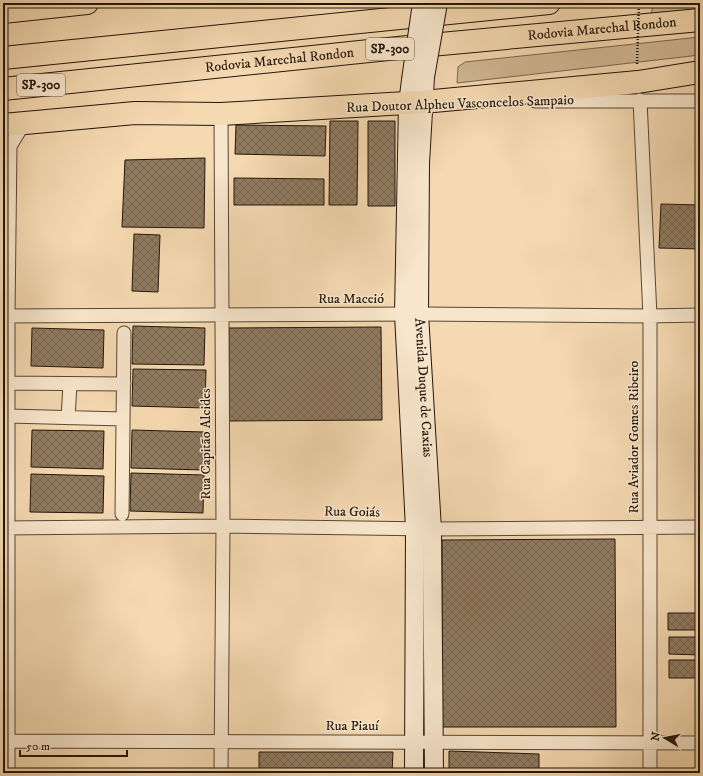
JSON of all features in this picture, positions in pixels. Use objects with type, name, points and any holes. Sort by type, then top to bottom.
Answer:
[{"type":"highway","points":[[5,9],[87,3]]},
{"type":"highway","name":"SP-300","points":[[3,58],[549,3]]},
{"type":"highway","name":"Rodovia Marechal Rondon","points":[[3,89],[406,47],[700,20]]},
{"type":"highway","points":[[415,103],[638,82],[700,72]]},
{"type":"highway","name":"Rua Doutor Alpheu Vasconcelos Sampaio","points":[[13,124],[135,113],[221,114],[415,103]]},
{"type":"main road","name":"Avenida Duque de Caxias","points":[[422,3],[418,79],[415,103],[412,314],[435,742],[434,773]]},
{"type":"main road","name":"Avenida Duque de Caxias","points":[[418,79],[438,3]]},
{"type":"main road","name":"Avenida Duque de Caxias","points":[[414,773],[423,528]]},
{"type":"street","name":"Rua Doutor Alpheu Vasconcelos Sampaio","points":[[415,103],[640,100],[700,101]]},
{"type":"street","name":"Rua Aviador Gomes Ribeiro","points":[[640,100],[650,316],[650,773]]},
{"type":"street","name":"Rua Capitão Alcides","points":[[221,114],[221,773]]},
{"type":"street","points":[[8,773],[5,742],[5,528],[8,383],[5,316],[10,146],[13,124]]},
{"type":"street","name":"Rua Maceió","points":[[5,316],[412,314],[700,315]]},
{"type":"street","points":[[122,514],[124,333]]},
{"type":"street","points":[[8,383],[124,384]]},
{"type":"street","points":[[68,418],[70,384]]},
{"type":"street","points":[[8,416],[123,419]]},
{"type":"street","name":"Rua Goiás","points":[[5,528],[222,526],[423,528],[700,527]]},
{"type":"street","name":"Rua Piauí","points":[[5,742],[700,743]]},
{"type":"path","points":[[637,64],[639,3]]},
{"type":"shaded area","points":[[653,3],[700,3],[700,12],[651,17]]},
{"type":"shaded area","points":[[700,37],[700,55],[457,83],[458,67],[465,62]]},
{"type":"building","points":[[330,121],[358,121],[357,205],[329,205]]},
{"type":"building","points":[[368,121],[395,121],[395,206],[368,206]]},
{"type":"building","points":[[236,125],[326,126],[325,156],[235,154]]},
{"type":"building","points":[[205,158],[204,228],[122,227],[125,160]]},
{"type":"building","points":[[234,178],[324,179],[324,205],[234,205]]},
{"type":"building","points":[[661,204],[700,205],[700,249],[659,248]]},
{"type":"building","points":[[134,234],[160,235],[158,292],[132,291]]},
{"type":"building","points":[[133,326],[205,328],[204,365],[132,364]]},
{"type":"building","points":[[381,327],[382,420],[229,421],[229,328]]},
{"type":"building","points":[[32,328],[104,330],[103,368],[31,366]]},
{"type":"building","points":[[133,369],[206,370],[205,408],[132,406]]},
{"type":"building","points":[[32,430],[104,431],[103,469],[31,467]]},
{"type":"building","points":[[132,430],[204,432],[204,470],[131,468]]},
{"type":"building","points":[[131,473],[204,475],[203,513],[130,511]]},
{"type":"building","points":[[31,474],[104,476],[103,513],[30,512]]},
{"type":"building","points":[[615,539],[616,727],[442,727],[442,540]]},
{"type":"building","points":[[668,613],[700,613],[700,630],[668,630]]},
{"type":"building","points":[[669,637],[700,637],[700,655],[669,654]]},
{"type":"building","points":[[669,660],[700,660],[700,678],[669,678]]},
{"type":"building","points":[[449,751],[539,754],[539,773],[449,773]]},
{"type":"building","points":[[259,752],[393,752],[392,773],[259,773]]}]
